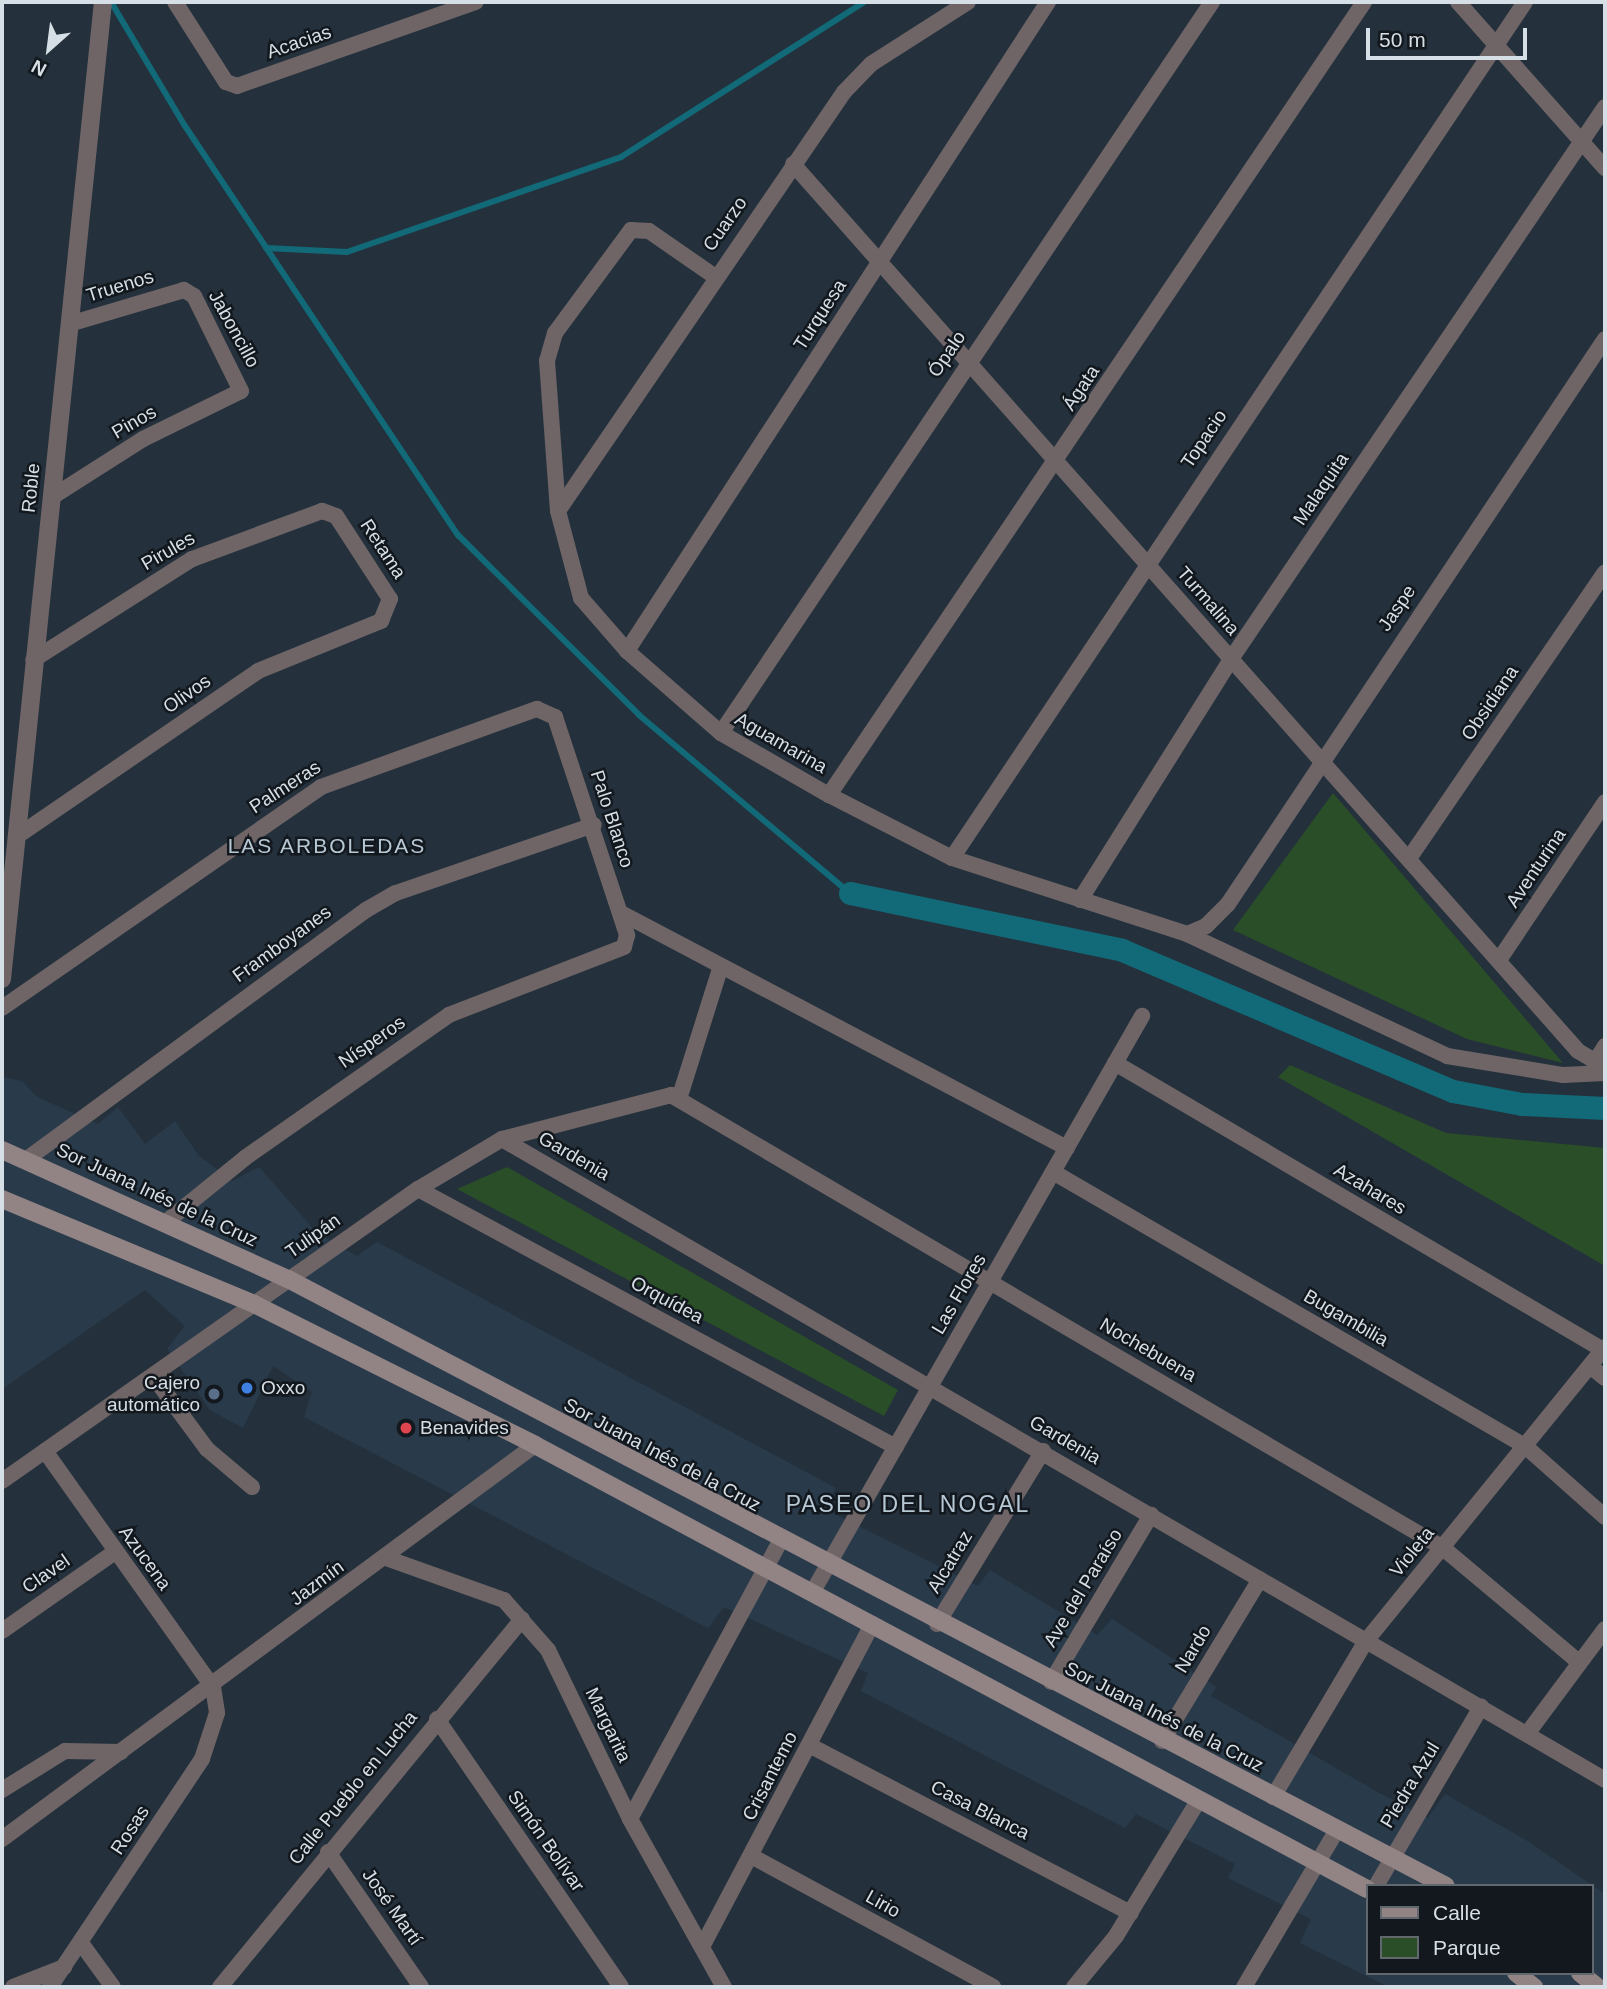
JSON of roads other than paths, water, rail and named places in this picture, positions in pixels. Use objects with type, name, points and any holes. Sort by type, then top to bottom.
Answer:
[{"type":"main road","name":"Sor Juana Inés de la Cruz","points":[[2,1150],[288,1279],[827,1567],[1442,1884]]},
{"type":"main road","points":[[2,1199],[254,1304],[535,1445],[1366,1888]]},
{"type":"main road","points":[[426,1390],[442,1361]]},
{"type":"main road","points":[[1519,1975],[1534,1987]]},
{"type":"main road","points":[[1582,1975],[1597,1987]]},
{"type":"street","name":"Acacias","points":[[175,2],[226,82],[237,86],[476,2]]},
{"type":"street","name":"Cuarzo","points":[[558,511],[714,276],[793,163],[871,64],[968,2]]},
{"type":"street","name":"Turquesa","points":[[627,651],[1048,2]]},
{"type":"street","name":"Ópalo","points":[[721,733],[968,361],[1212,2]]},
{"type":"street","name":"Ágata","points":[[829,795],[1056,463],[1364,2]]},
{"type":"street","points":[[1458,2],[1495,47],[1605,168]]},
{"type":"street","name":"Topacio","points":[[952,858],[1145,561],[1525,2]]},
{"type":"street","name":"Roble","points":[[2,979],[102,9]]},
{"type":"street","name":"Malaquita","points":[[1080,901],[1231,659],[1605,107]]},
{"type":"street","name":"Turmalina","points":[[793,163],[1231,659],[1602,1067]]},
{"type":"street","name":"Aguamarina","points":[[714,276],[649,231],[631,230],[549,347],[558,511],[581,598],[627,651],[721,733],[829,795],[952,858],[1187,934],[1447,1056],[1563,1075],[1602,1067]]},
{"type":"street","name":"Truenos","points":[[69,324],[184,290]]},
{"type":"street","name":"Jaboncillo","points":[[184,290],[194,296],[241,391]]},
{"type":"street","name":"Jaspe","points":[[1187,934],[1206,926],[1228,904],[1321,756],[1605,339]]},
{"type":"street","name":"Pinos","points":[[51,497],[143,439],[241,391]]},
{"type":"street","name":"Pirules","points":[[33,660],[192,559],[322,511],[337,516]]},
{"type":"street","name":"Retama","points":[[337,516],[391,607]]},
{"type":"street","name":"Obsidiana","points":[[1410,857],[1605,572]]},
{"type":"street","name":"Olivos","points":[[16,837],[258,671],[382,621],[391,607]]},
{"type":"street","name":"Palmeras","points":[[2,1008],[321,787],[537,709],[550,713]]},
{"type":"street","name":"Palo Blanco","points":[[550,713],[594,825],[621,913],[626,942]]},
{"type":"street","name":"Aventurina","points":[[1501,957],[1605,802]]},
{"type":"street","name":"Framboyanes","points":[[27,1159],[366,910],[396,893],[594,825]]},
{"type":"street","points":[[621,913],[1067,1148]]},
{"type":"street","name":"Nísperos","points":[[166,1222],[245,1158],[449,1015],[620,951],[626,942]]},
{"type":"street","points":[[679,1099],[721,966]]},
{"type":"street","name":"Las Flores","points":[[812,1592],[1142,1016]]},
{"type":"street","points":[[1602,1067],[1605,1046]]},
{"type":"street","name":"Azahares","points":[[1115,1063],[1604,1349]]},
{"type":"street","name":"Tulipán","points":[[2,1481],[418,1189],[502,1139],[653,1095],[679,1099]]},
{"type":"street","name":"Nochebuena","points":[[679,1099],[1443,1548],[1579,1662]]},
{"type":"street","name":"Gardenia","points":[[502,1139],[1605,1780]]},
{"type":"street","name":"Bugambilia","points":[[1053,1172],[1525,1446],[1605,1517]]},
{"type":"street","name":"Orquídea","points":[[418,1189],[896,1447]]},
{"type":"street","name":"Violeta","points":[[1273,1797],[1366,1641],[1604,1349]]},
{"type":"street","points":[[1590,1366],[1605,1378]]},
{"type":"street","points":[[153,1376],[207,1449],[252,1487]]},
{"type":"street","name":"Jazmín","points":[[2,1839],[213,1687],[535,1445]]},
{"type":"street","name":"Azucena","points":[[45,1451],[213,1687]]},
{"type":"street","name":"Alcatraz","points":[[937,1624],[1043,1451]]},
{"type":"street","name":"Ave del Paraíso","points":[[1052,1682],[1151,1515]]},
{"type":"street","points":[[630,1819],[780,1542]]},
{"type":"street","name":"Clavel","points":[[2,1631],[115,1552]]},
{"type":"street","name":"Margarita","points":[[386,1558],[481,1587],[522,1619],[548,1650],[630,1819],[703,1945],[724,1987]]},
{"type":"street","name":"Nardo","points":[[1162,1741],[1260,1579]]},
{"type":"street","name":"Calle Pueblo en Lucha","points":[[222,1986],[328,1852],[522,1619]]},
{"type":"street","name":"Crisantemo","points":[[703,1945],[753,1857],[872,1624]]},
{"type":"street","points":[[1527,1734],[1605,1629]]},
{"type":"street","name":"Rosas","points":[[50,1987],[213,1738],[213,1687]]},
{"type":"street","name":"Piedra Azul","points":[[1377,1884],[1480,1707]]},
{"type":"street","name":"Simón Bolívar","points":[[437,1719],[621,1987]]},
{"type":"street","name":"Casa Blanca","points":[[809,1745],[1131,1913]]},
{"type":"street","points":[[2,1790],[65,1751],[121,1752]]},
{"type":"street","points":[[1074,1987],[1131,1913],[1198,1801]]},
{"type":"street","points":[[1244,1987],[1337,1830]]},
{"type":"street","name":"José Martí","points":[[328,1852],[421,1987]]},
{"type":"street","name":"Lirio","points":[[753,1857],[993,1987]]},
{"type":"street","points":[[81,1943],[113,1987]]},
{"type":"street","points":[[13,1987],[64,1967]]},
{"type":"waterway","points":[[111,2],[185,126],[458,535],[639,715],[850,893]]},
{"type":"waterway","points":[[266,248],[347,252],[621,157],[864,2]]},
{"type":"waterway","points":[[850,893],[1122,950],[1453,1091],[1522,1104],[1605,1108]]},
{"type":"place","name":"Oxxo","points":[[247,1388]]},
{"type":"place","name":"Cajero automático","points":[[214,1394]]},
{"type":"place","name":"Benavides","points":[[406,1428]]},
{"type":"district","name":"LAS ARBOLEDAS","points":[[327,846]]},
{"type":"district","name":"PASEO DEL NOGAL","points":[[908,1504]]}]
